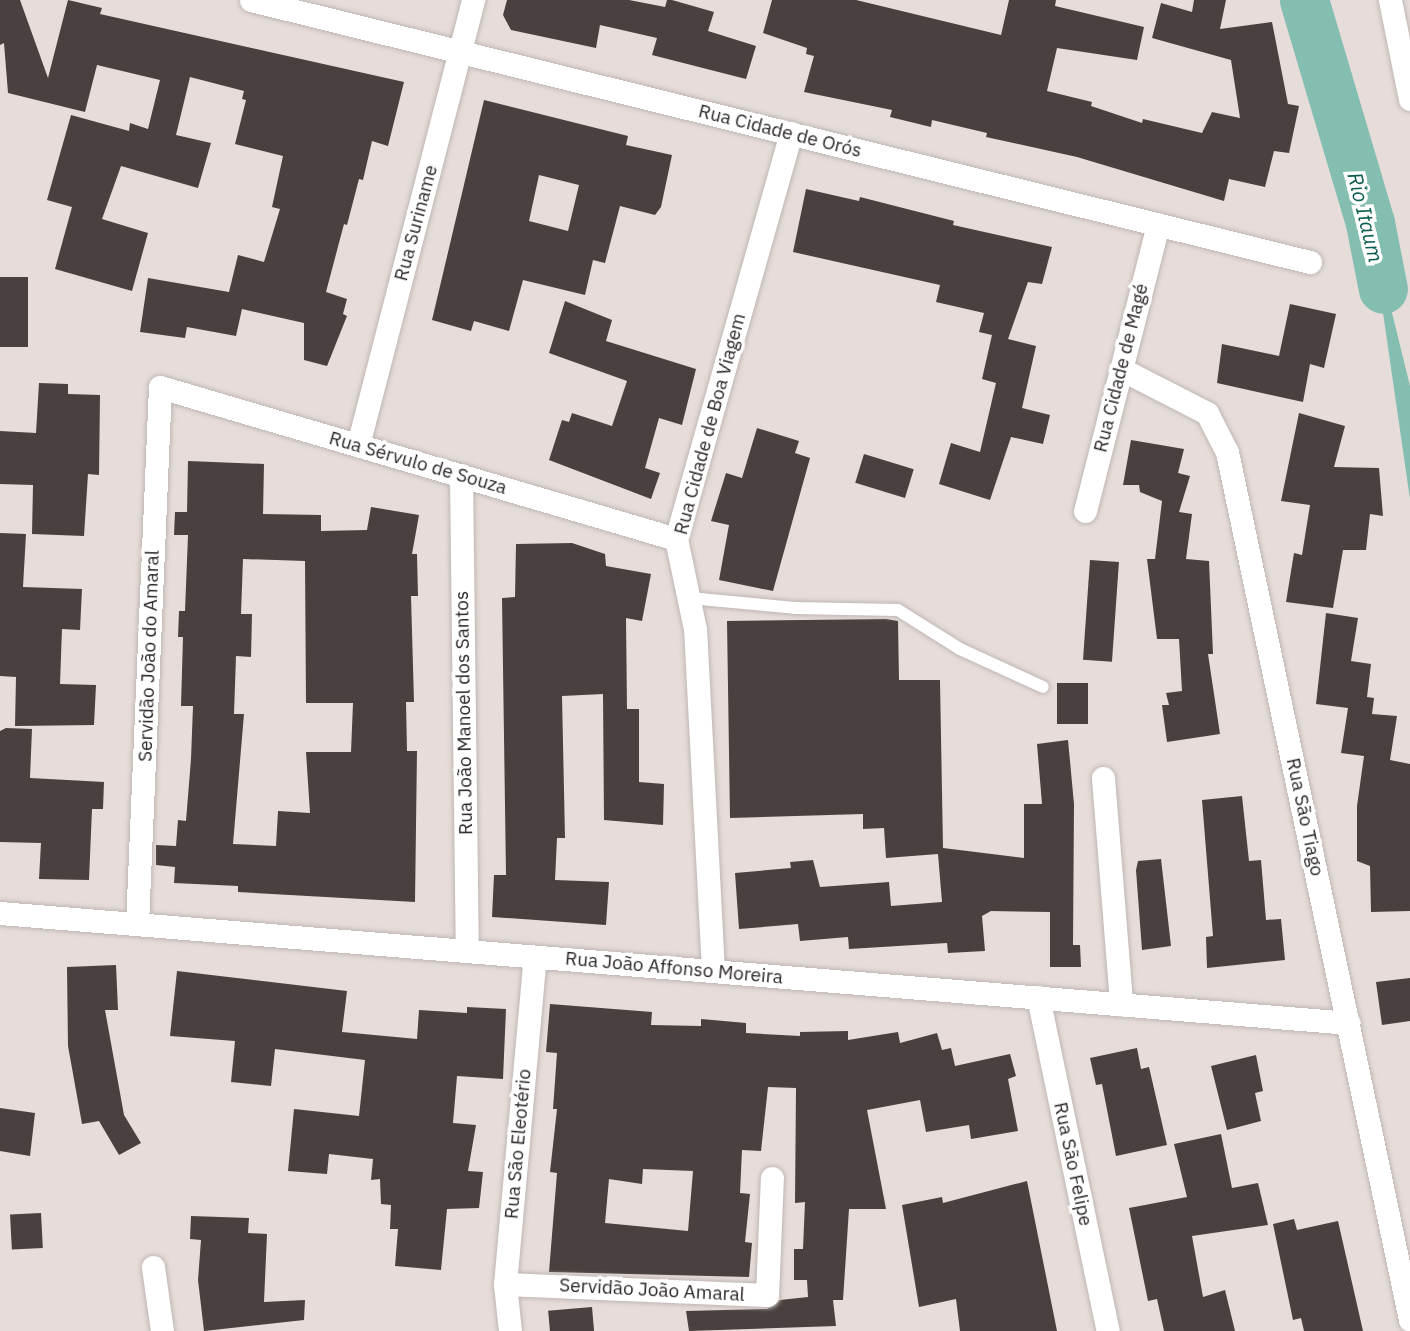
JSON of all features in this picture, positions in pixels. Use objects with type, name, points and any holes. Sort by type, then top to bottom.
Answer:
[{"type":"street","name":"Rua Cidade de Orós","points":[[251,0],[1310,262]]},
{"type":"street","name":"Rua Suriname","points":[[358,445],[461,52],[472,0]]},
{"type":"street","points":[[1390,0],[1409,94]]},
{"type":"street","name":"Rua Cidade de Boa Viagem","points":[[713,971],[690,598],[676,539],[791,133]]},
{"type":"street","name":"Rua Cidade de Magé","points":[[1085,512],[1158,224]]},
{"type":"street","name":"Rua São Tiago","points":[[1121,369],[1207,414],[1227,452],[1410,1320]]},
{"type":"street","name":"Rua Sérvulo de Souza","points":[[160,387],[676,539]]},
{"type":"street","name":"Servidão João do Amaral","points":[[137,924],[160,387]]},
{"type":"street","name":"Rua João Manoel dos Santos","points":[[461,475],[467,951]]},
{"type":"street","points":[[1103,778],[1121,1004]]},
{"type":"street","name":"Rua João Affonso Moreira","points":[[0,913],[1349,1023]]},
{"type":"street","name":"Rua São Eleotério","points":[[510,1331],[505,1284],[535,957]]},
{"type":"street","name":"Rua São Felipe","points":[[1038,997],[1108,1331]]},
{"type":"street","name":"Servidão João Amaral","points":[[505,1284],[767,1295],[772,1178]]},
{"type":"street","points":[[153,1267],[162,1331]]},
{"type":"lane","points":[[690,598],[795,608],[898,610],[960,649],[1043,687]]},
{"type":"shaded area","points":[[1370,223],[1410,386],[1410,499]]},
{"type":"building","points":[[0,0],[20,0],[48,78],[68,0],[102,8],[100,14],[404,82],[388,146],[372,141],[363,180],[359,179],[347,225],[344,224],[326,292],[347,299],[343,314],[347,316],[327,366],[304,360],[304,323],[242,309],[236,336],[187,327],[185,338],[140,332],[148,278],[229,292],[238,255],[264,262],[280,209],[272,207],[283,156],[235,144],[246,100],[242,99],[244,91],[190,77],[176,135],[211,143],[198,188],[121,166],[102,219],[148,233],[132,291],[55,269],[72,207],[47,200],[71,115],[129,131],[130,123],[148,129],[160,80],[97,65],[85,112],[8,93],[4,43],[0,45]]},
{"type":"building","points":[[507,0],[629,0],[665,7],[667,0],[672,0],[714,12],[708,31],[756,46],[746,79],[652,55],[657,38],[600,25],[596,48],[511,30],[503,15]]},
{"type":"building","points":[[772,0],[856,0],[1001,35],[1009,0],[1056,0],[1055,6],[1144,27],[1137,60],[1057,48],[1047,91],[1092,102],[1091,106],[1142,123],[1143,119],[1202,133],[1212,112],[1240,118],[1231,60],[1152,38],[1161,3],[1192,12],[1194,0],[1226,0],[1220,29],[1272,22],[1288,104],[1299,106],[1289,153],[1274,151],[1265,187],[1229,179],[1224,201],[1077,157],[986,137],[987,133],[932,120],[931,127],[890,117],[892,110],[804,92],[814,56],[806,54],[807,48],[763,33]]},
{"type":"building","points":[[484,100],[628,136],[626,145],[672,155],[661,207],[655,215],[620,206],[605,263],[593,260],[585,295],[523,280],[509,331],[474,321],[471,331],[432,320]],"holes":[[[539,175],[579,185],[568,231],[529,221]]]},
{"type":"building","points":[[806,189],[859,201],[860,197],[954,221],[953,225],[1052,247],[1042,284],[1028,282],[1008,339],[1036,346],[1022,408],[1050,415],[1043,444],[1011,437],[990,500],[939,484],[951,443],[980,452],[996,383],[982,379],[992,335],[979,332],[984,313],[936,302],[940,285],[793,252]]},
{"type":"building","points":[[0,277],[28,277],[28,347],[0,347]]},
{"type":"building","points":[[565,301],[612,320],[606,341],[696,369],[682,425],[659,418],[645,468],[660,473],[651,499],[549,460],[562,420],[569,422],[572,413],[612,426],[627,381],[549,353]]},
{"type":"building","points":[[1290,304],[1336,314],[1324,368],[1310,364],[1303,402],[1217,383],[1222,344],[1279,356]]},
{"type":"building","points":[[39,383],[68,384],[68,394],[100,395],[99,475],[88,474],[84,536],[32,534],[33,485],[0,484],[0,431],[36,433]]},
{"type":"building","points":[[1299,413],[1345,426],[1334,467],[1379,468],[1383,516],[1370,514],[1366,550],[1343,550],[1333,608],[1286,602],[1294,553],[1302,555],[1310,505],[1281,501]]},
{"type":"building","points":[[757,428],[799,441],[795,453],[810,458],[773,591],[719,580],[729,525],[711,521],[726,473],[742,478]]},
{"type":"building","points":[[1131,440],[1184,449],[1178,473],[1190,476],[1179,512],[1192,514],[1186,559],[1209,561],[1213,654],[1208,654],[1220,734],[1167,742],[1162,705],[1169,705],[1166,693],[1182,691],[1179,639],[1157,639],[1147,559],[1155,559],[1162,501],[1140,492],[1139,485],[1123,485]]},
{"type":"building","points":[[864,454],[914,469],[905,498],[855,483]]},
{"type":"building","points":[[188,461],[264,464],[263,514],[321,515],[321,531],[367,530],[371,507],[419,515],[412,554],[417,554],[418,596],[411,596],[414,702],[406,702],[407,751],[417,751],[415,902],[238,892],[238,886],[174,883],[175,867],[156,865],[156,845],[176,846],[178,820],[186,821],[193,706],[181,706],[183,637],[178,637],[179,611],[185,611],[188,535],[174,535],[175,512],[187,512]],"holes":[[[243,559],[305,561],[306,703],[353,703],[351,752],[306,752],[310,813],[278,811],[276,846],[233,844],[244,714],[234,714],[236,656],[251,657],[252,614],[241,614]]]},
{"type":"building","points":[[0,533],[26,534],[23,587],[82,589],[80,630],[62,629],[60,684],[96,685],[94,725],[15,726],[16,677],[0,676]]},
{"type":"building","points":[[572,543],[605,554],[606,566],[651,574],[642,621],[626,618],[627,709],[639,709],[639,782],[664,784],[663,825],[604,820],[603,694],[562,696],[565,838],[557,838],[555,880],[609,882],[606,925],[492,917],[494,875],[506,875],[502,598],[515,597],[516,544]]},
{"type":"building","points":[[1090,560],[1119,562],[1112,662],[1083,660]]},
{"type":"building","points":[[1326,613],[1358,618],[1351,661],[1371,664],[1367,697],[1374,698],[1372,714],[1397,716],[1390,760],[1410,764],[1410,911],[1371,912],[1370,866],[1357,861],[1357,806],[1364,756],[1341,753],[1348,708],[1316,704]]},
{"type":"building","points":[[727,621],[898,621],[899,680],[940,680],[943,848],[1024,858],[1024,804],[1042,804],[1037,744],[1068,740],[1074,804],[1073,945],[1080,945],[1081,967],[1050,967],[1050,912],[991,911],[982,916],[985,951],[948,953],[947,943],[849,949],[848,937],[800,941],[798,924],[739,929],[735,873],[791,868],[790,862],[813,860],[820,887],[889,882],[891,906],[942,902],[938,854],[886,858],[884,828],[863,829],[863,814],[730,818]]},
{"type":"building","points":[[1057,683],[1088,683],[1088,724],[1057,724]]},
{"type":"building","points":[[6,728],[32,729],[30,778],[104,782],[103,809],[92,809],[89,880],[39,879],[41,843],[0,842],[0,731]]},
{"type":"building","points":[[1242,796],[1249,861],[1261,860],[1266,920],[1281,919],[1285,960],[1207,968],[1206,937],[1213,936],[1202,800]]},
{"type":"building","points":[[1161,859],[1171,946],[1142,950],[1136,870],[1138,861]]},
{"type":"building","points":[[116,965],[118,1010],[105,1010],[124,1115],[141,1143],[119,1155],[99,1121],[82,1124],[68,1046],[67,967]]},
{"type":"building","points":[[177,971],[347,991],[342,1032],[417,1039],[419,1010],[467,1013],[467,1007],[506,1009],[503,1079],[457,1076],[453,1123],[476,1125],[468,1171],[483,1172],[479,1208],[447,1209],[441,1270],[395,1266],[398,1229],[390,1229],[391,1205],[381,1204],[380,1179],[371,1180],[373,1159],[329,1154],[327,1174],[288,1171],[294,1109],[359,1116],[365,1060],[275,1049],[271,1086],[231,1082],[235,1041],[170,1036]]},
{"type":"building","points":[[1410,978],[1410,1021],[1382,1025],[1376,982]]},
{"type":"building","points":[[550,1004],[652,1012],[651,1025],[701,1026],[701,1019],[746,1023],[746,1033],[800,1036],[800,1032],[848,1031],[848,1040],[898,1032],[900,1043],[937,1033],[942,1050],[951,1048],[955,1066],[1010,1054],[1016,1076],[1008,1079],[1018,1131],[971,1139],[969,1125],[926,1132],[920,1100],[867,1110],[886,1209],[849,1209],[843,1300],[833,1300],[836,1326],[689,1331],[686,1311],[767,1309],[780,1300],[808,1297],[807,1280],[794,1280],[794,1249],[803,1249],[805,1202],[795,1203],[796,1088],[768,1087],[761,1151],[742,1150],[740,1193],[750,1194],[745,1242],[752,1243],[749,1277],[549,1272],[557,1173],[550,1172],[557,1109],[553,1109],[557,1053],[546,1052]],"holes":[[[643,1169],[693,1171],[688,1231],[605,1223],[609,1179],[642,1184]]]},
{"type":"building","points":[[1137,1048],[1141,1069],[1149,1067],[1167,1145],[1116,1156],[1102,1084],[1096,1085],[1090,1058]]},
{"type":"building","points":[[1256,1055],[1263,1091],[1255,1093],[1261,1121],[1227,1130],[1211,1066]]},
{"type":"building","points":[[0,1108],[35,1113],[30,1156],[0,1151]]},
{"type":"building","points":[[1221,1134],[1232,1188],[1258,1183],[1268,1225],[1192,1236],[1203,1297],[1225,1290],[1235,1331],[1164,1331],[1157,1299],[1148,1301],[1129,1208],[1187,1197],[1174,1144]]},
{"type":"building","points":[[1027,1181],[1057,1331],[960,1331],[956,1299],[919,1307],[902,1205],[942,1197],[943,1203]]},
{"type":"building","points":[[41,1213],[43,1248],[12,1250],[10,1215]]},
{"type":"building","points":[[191,1216],[249,1218],[248,1233],[267,1234],[264,1302],[305,1300],[304,1320],[204,1331],[198,1280],[201,1240],[190,1239]]},
{"type":"building","points":[[1294,1219],[1297,1230],[1338,1221],[1363,1331],[1304,1331],[1301,1318],[1293,1320],[1273,1224]]},
{"type":"building","points":[[592,1307],[594,1331],[550,1331],[548,1311]]},
{"type":"waterway","name":"Rio Itaum","points":[[1304,0],[1370,223],[1383,289]]}]
